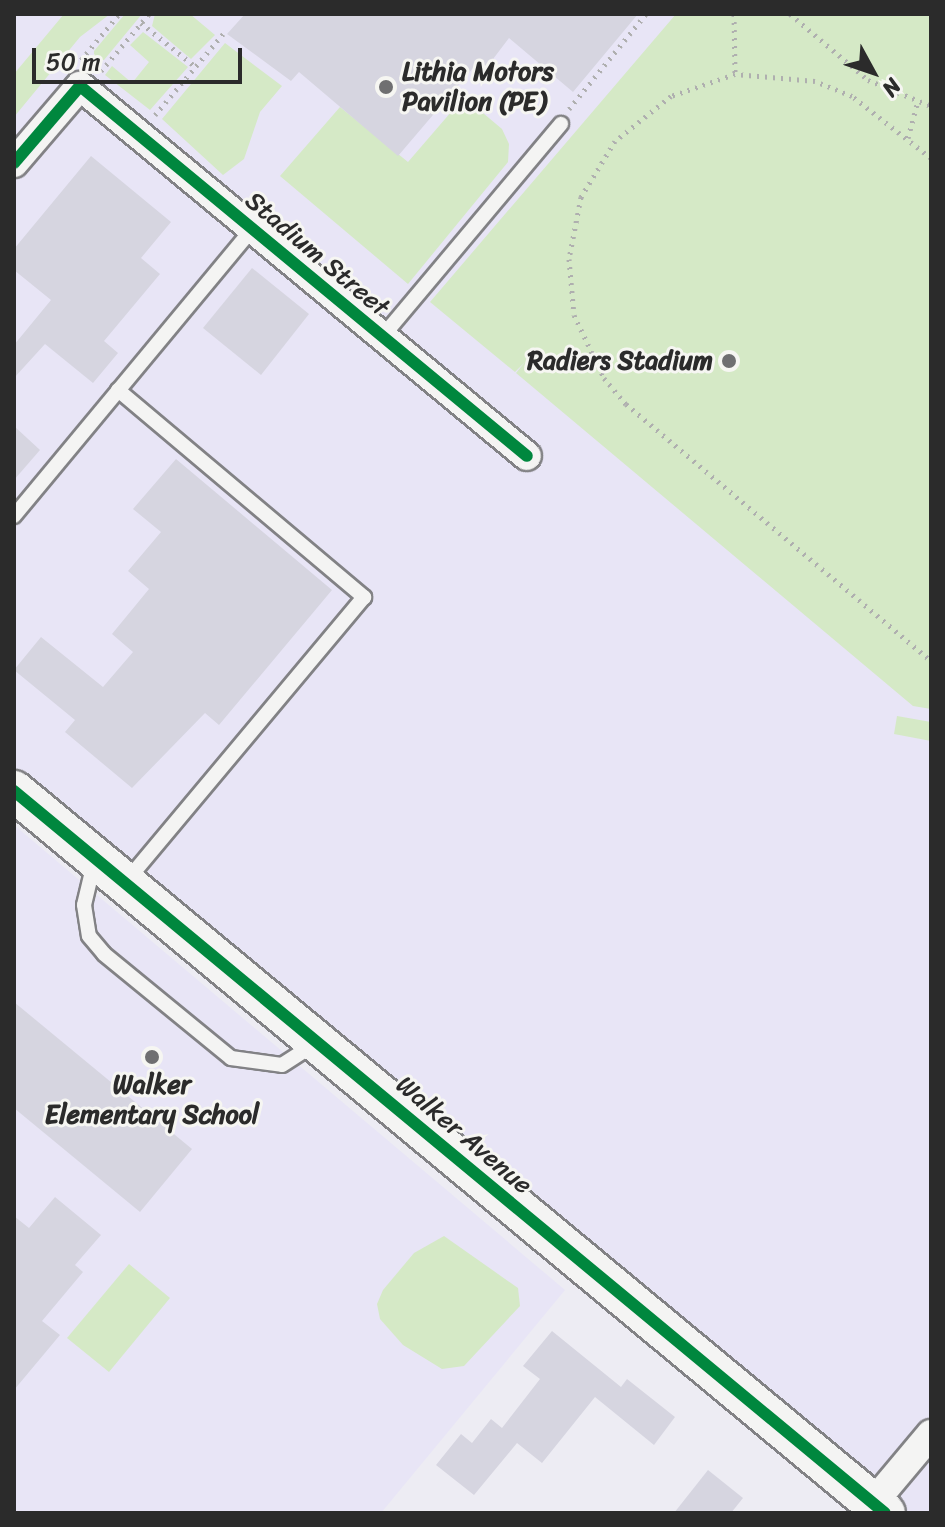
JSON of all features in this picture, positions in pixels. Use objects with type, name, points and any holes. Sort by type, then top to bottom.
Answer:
[{"type":"street","name":"Stadium Street","points":[[89,80],[139,134],[527,456]]},
{"type":"street","points":[[14,163],[89,80]]},
{"type":"street","name":"Walker Avenue","points":[[14,791],[879,1508]]},
{"type":"street","points":[[879,1508],[931,1434]]},
{"type":"lane","points":[[383,336],[561,124]]},
{"type":"lane","points":[[14,516],[252,229]]},
{"type":"lane","points":[[118,390],[364,597],[110,871],[84,905],[89,936],[104,954],[231,1058],[282,1065],[317,1042]]},
{"type":"path","points":[[119,14],[81,60],[89,80],[149,14]]},
{"type":"path","points":[[561,124],[575,98],[646,14]]},
{"type":"path","points":[[734,14],[735,74]]},
{"type":"path","points":[[790,14],[868,80],[917,104],[931,106]]},
{"type":"path","points":[[141,23],[196,67]]},
{"type":"path","points":[[139,134],[223,34]]},
{"type":"path","points":[[931,158],[852,96],[815,81],[735,74],[671,96],[615,141],[581,197],[569,259],[574,315],[604,378],[626,404],[931,661]]},
{"type":"path","points":[[908,138],[917,104]]},
{"type":"shaded area","points":[[14,14],[931,14],[931,1513],[889,1513],[14,784]]},
{"type":"shaded area","name":"Walker Elementary School","points":[[14,825],[565,1290],[381,1513],[14,1513]]},
{"type":"green space","points":[[64,14],[110,14],[80,37],[14,117],[14,74]]},
{"type":"green space","points":[[125,14],[142,14],[104,60],[94,61],[94,51]]},
{"type":"green space","points":[[155,14],[190,14],[215,35],[191,59],[152,26]]},
{"type":"green space","name":"Radiers Stadium","points":[[676,14],[931,14],[931,709],[913,706],[516,373],[525,362],[515,372],[430,302]]},
{"type":"green space","points":[[143,32],[188,67],[150,110],[105,75],[112,66],[132,83],[149,62],[130,45]]},
{"type":"green space","points":[[225,43],[282,86],[260,112],[244,159],[223,175],[162,119]]},
{"type":"green space","points":[[464,97],[502,129],[509,144],[508,162],[408,284],[280,176],[340,107],[408,162]]},
{"type":"green space","points":[[897,716],[931,722],[931,741],[894,734]]},
{"type":"green space","points":[[444,1236],[518,1288],[520,1306],[464,1366],[442,1369],[403,1345],[380,1319],[377,1304],[383,1290],[414,1253]]},
{"type":"green space","points":[[129,1264],[170,1298],[109,1372],[67,1338]]},
{"type":"building","name":"Lithia Motors Pavilion (PE)","points":[[245,14],[638,14],[573,92],[509,38],[487,67],[479,61],[398,156],[299,72],[291,81],[227,34]]},
{"type":"building","points":[[91,156],[171,222],[141,258],[160,274],[104,341],[118,353],[93,383],[45,344],[14,378],[14,345],[51,300],[14,270],[14,249]]},
{"type":"building","points":[[252,268],[309,314],[261,375],[203,328]]},
{"type":"building","points":[[14,426],[40,450],[14,480]]},
{"type":"building","points":[[176,459],[332,590],[219,725],[205,713],[132,788],[65,732],[75,720],[14,670],[41,637],[103,687],[133,652],[112,634],[149,589],[128,571],[161,532],[133,509]]},
{"type":"building","points":[[14,1002],[192,1149],[140,1212],[14,1108]]},
{"type":"building","points":[[55,1197],[101,1235],[75,1265],[83,1272],[42,1321],[60,1335],[14,1390],[14,1216],[29,1228]]},
{"type":"building","points":[[552,1331],[621,1387],[627,1379],[675,1417],[654,1445],[595,1397],[542,1463],[517,1443],[474,1495],[436,1465],[461,1434],[472,1443],[491,1419],[502,1428],[540,1379],[523,1366]]},
{"type":"building","points":[[708,1470],[743,1498],[731,1513],[674,1513]]},
{"type":"cycle path","points":[[14,163],[80,86],[527,456]]},
{"type":"cycle path","points":[[14,791],[885,1513]]},
{"type":"place","name":"Lithia Motors Pavilion (PE)","points":[[386,87]]},
{"type":"place","name":"Radiers Stadium","points":[[729,361]]},
{"type":"place","name":"Walker Elementary School","points":[[152,1057]]}]
